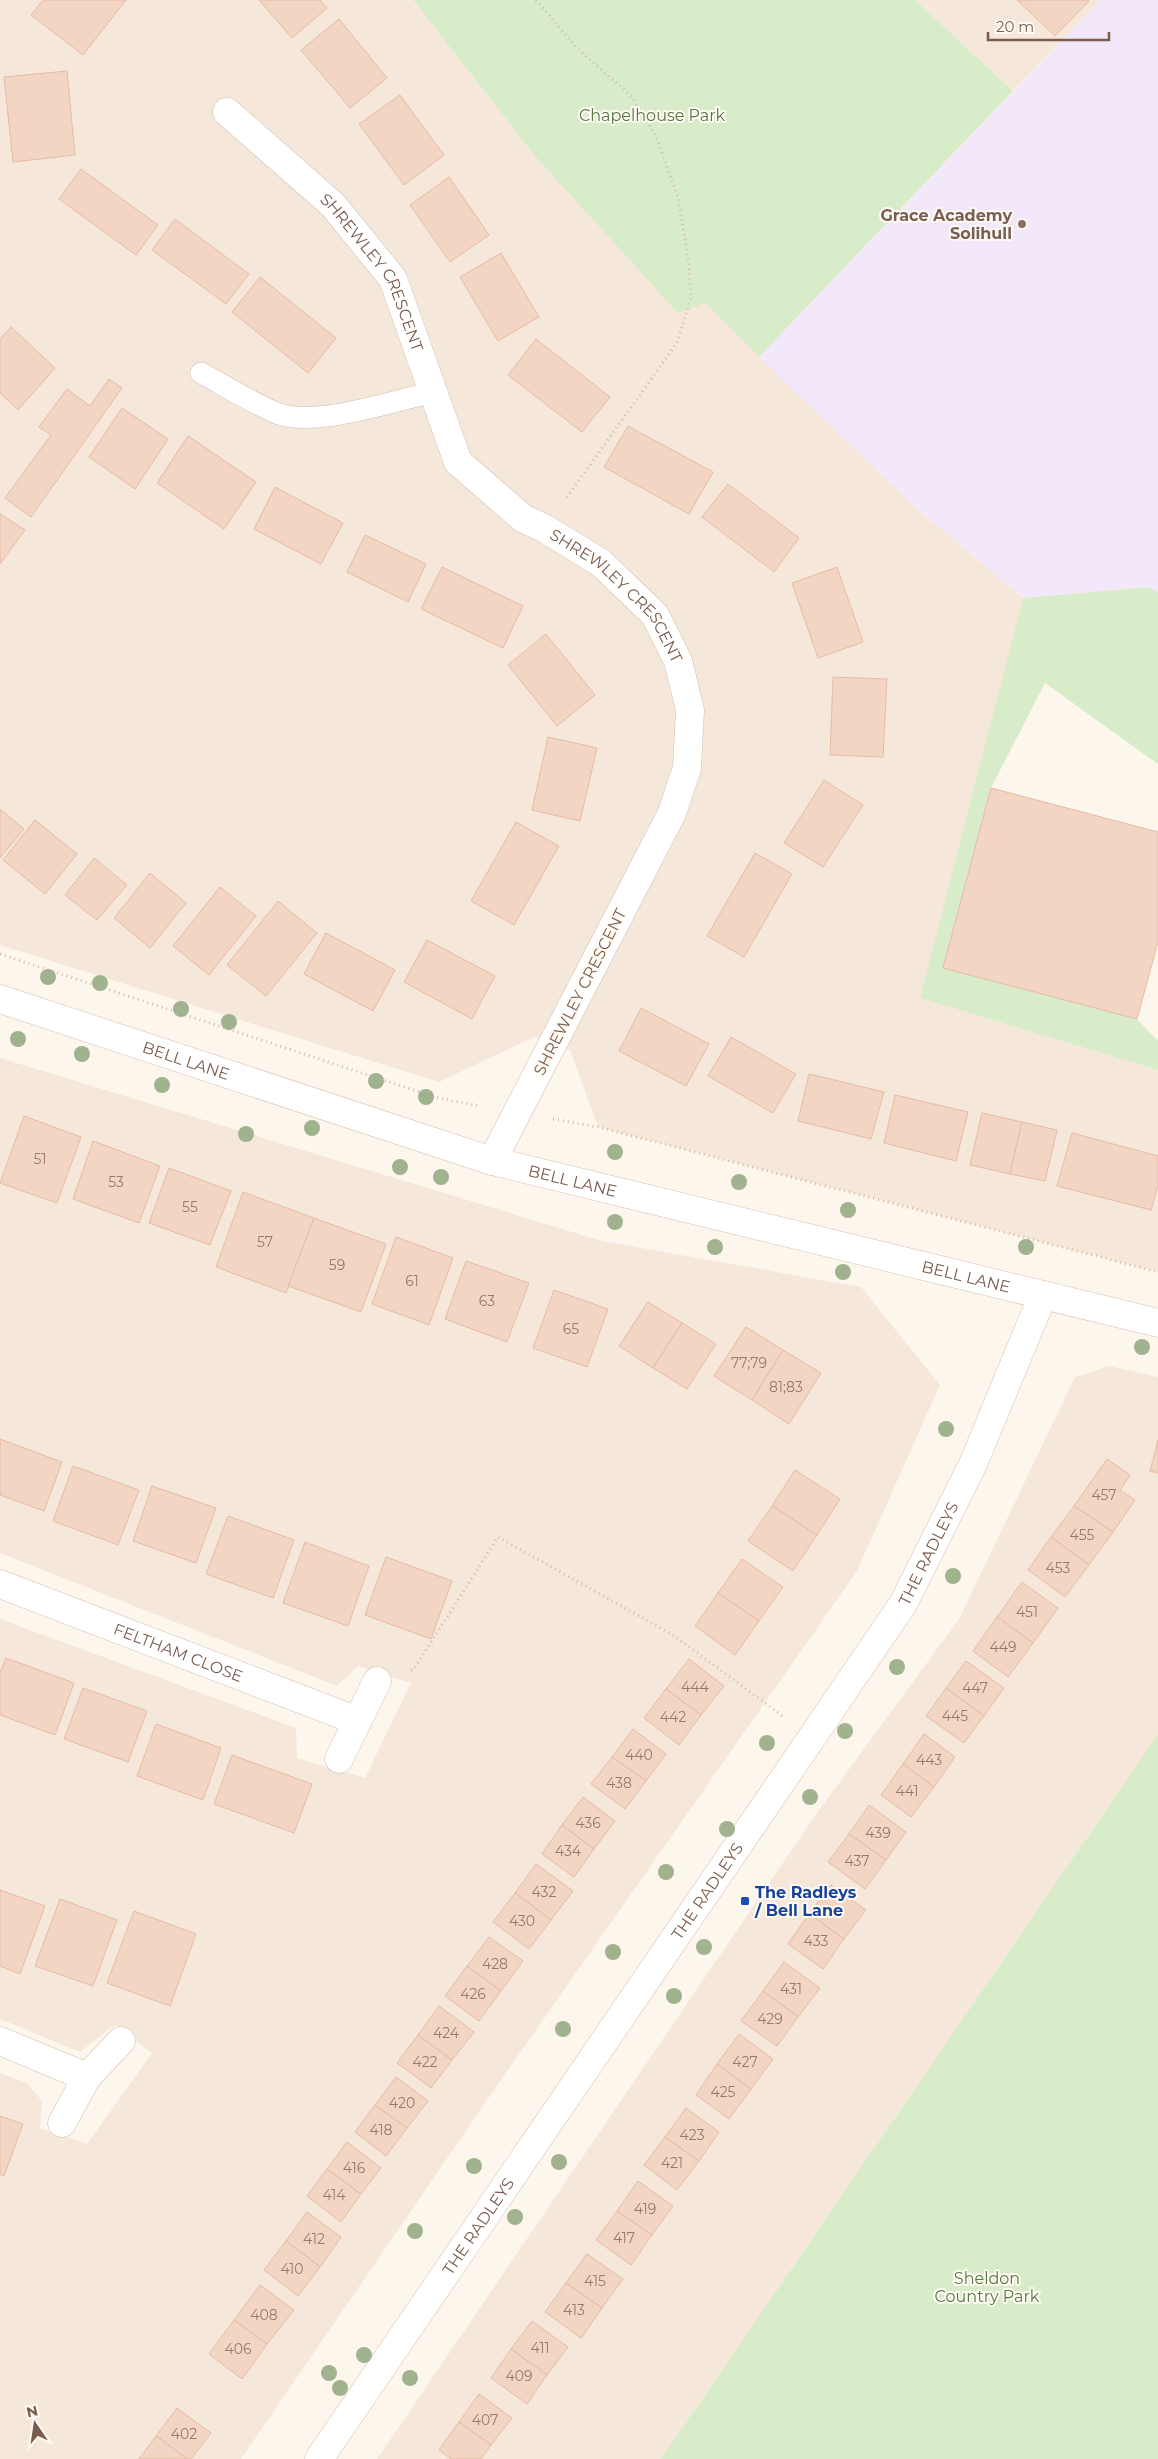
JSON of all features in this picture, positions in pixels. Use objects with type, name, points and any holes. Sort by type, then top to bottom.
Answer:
[{"type":"street","name":"SHREWLEY CRESCENT","points":[[227,112],[333,205],[393,279],[458,462],[524,519],[544,528],[601,563],[655,615],[678,661],[690,710],[687,768],[672,813],[492,1161]]},
{"type":"street","name":"BELL LANE","points":[[0,999],[492,1161],[1158,1323]]},
{"type":"street","name":"THE RADLEYS","points":[[319,2459],[903,1604],[972,1464],[1043,1295]]},
{"type":"street","name":"FELTHAM CLOSE","points":[[0,1584],[358,1720]]},
{"type":"street","points":[[338,1759],[377,1681]]},
{"type":"street","points":[[0,2041],[87,2077]]},
{"type":"street","points":[[62,2123],[87,2077],[121,2041]]},
{"type":"lane","points":[[201,373],[279,414],[294,417],[327,416],[433,392]]},
{"type":"path","points":[[536,0],[578,49],[631,96],[655,134],[678,197],[689,265],[691,297],[676,343],[544,528]]},
{"type":"path","points":[[0,954],[438,1098],[485,1106]]},
{"type":"path","points":[[551,1119],[598,1127],[1158,1272]]},
{"type":"path","points":[[377,1681],[414,1669],[498,1537],[674,1635],[811,1737]]},
{"type":"shaded area","points":[[0,0],[413,0],[535,156],[705,303],[916,508],[1023,598],[978,787],[920,998],[1158,1070],[1158,1272],[598,1127],[570,1050],[534,1037],[439,1082],[0,945]]},
{"type":"shaded area","points":[[915,0],[1101,0],[1013,91]]},
{"type":"shaded area","name":"Grace Academy Solihull","points":[[1101,0],[1158,0],[1158,593],[1149,587],[1023,598],[916,508],[759,357]]},
{"type":"shaded area","points":[[0,1058],[602,1241],[861,1287],[940,1385],[857,1571],[485,2103],[241,2459],[0,2459],[0,2073],[27,2083],[42,2101],[40,2128],[87,2144],[152,2053],[115,2025],[80,2052],[0,2019],[0,1619],[296,1728],[297,1758],[365,1778],[411,1683],[358,1666],[337,1686],[0,1553]]},
{"type":"shaded area","points":[[1109,1366],[1158,1377],[1158,1734],[661,2459],[377,2459],[814,1817],[959,1619],[1075,1377]]},
{"type":"green space","name":"Chapelhouse Park","points":[[413,0],[915,0],[1013,91],[759,357],[705,303],[678,313],[535,156]]},
{"type":"green space","points":[[1149,587],[1158,593],[1158,764],[1045,683],[991,788],[943,968],[1137,1019],[1158,1041],[1158,1070],[920,998],[1023,598]]},
{"type":"green space","name":"Sheldon Country Park","points":[[1158,1734],[1158,2459],[661,2459]]},
{"type":"building","points":[[43,0],[126,0],[83,55],[31,15]]},
{"type":"building","points":[[259,0],[320,0],[327,8],[292,38]]},
{"type":"building","points":[[1017,0],[1088,0],[1089,1],[1055,36]]},
{"type":"building","points":[[339,19],[387,78],[350,108],[301,50]]},
{"type":"building","points":[[67,71],[75,155],[13,162],[4,77]]},
{"type":"building","points":[[400,95],[444,155],[404,185],[359,124]]},
{"type":"building","points":[[81,169],[158,225],[136,255],[59,199]]},
{"type":"building","points":[[449,177],[489,235],[450,262],[410,205]]},
{"type":"building","points":[[175,219],[249,274],[226,304],[152,250]]},
{"type":"building","points":[[501,253],[539,317],[498,341],[460,277]]},
{"type":"building","points":[[260,277],[336,338],[308,373],[232,312]]},
{"type":"building","points":[[11,327],[55,368],[18,410],[0,393],[0,339]]},
{"type":"building","points":[[536,339],[610,397],[582,432],[508,375]]},
{"type":"building","points":[[109,379],[122,388],[31,517],[5,498],[51,435],[39,427],[67,389],[90,406]]},
{"type":"building","points":[[122,408],[168,439],[135,489],[89,457]]},
{"type":"building","points":[[628,426],[713,472],[689,514],[604,467]]},
{"type":"building","points":[[188,436],[256,482],[224,529],[157,483]]},
{"type":"building","points":[[728,484],[799,538],[774,572],[702,517]]},
{"type":"building","points":[[275,487],[343,523],[321,564],[254,529]]},
{"type":"building","points":[[0,514],[25,530],[0,564]]},
{"type":"building","points":[[365,535],[426,564],[408,602],[347,572]]},
{"type":"building","points":[[442,567],[523,606],[503,648],[421,609]]},
{"type":"building","points":[[837,567],[863,642],[818,658],[792,583]]},
{"type":"building","points":[[546,634],[595,695],[557,726],[508,665]]},
{"type":"building","points":[[833,677],[887,679],[883,757],[830,755]]},
{"type":"building","points":[[548,737],[597,748],[580,821],[532,810]]},
{"type":"building","points":[[824,780],[863,805],[823,867],[784,843]]},
{"type":"building","points":[[991,788],[1158,832],[1158,942],[1137,1019],[943,968]]},
{"type":"building","points":[[0,809],[24,829],[0,858]]},
{"type":"building","points":[[35,820],[77,854],[45,894],[3,860]]},
{"type":"building","points":[[516,822],[559,846],[514,925],[471,901]]},
{"type":"building","points":[[755,853],[792,874],[744,957],[707,936]]},
{"type":"building","points":[[94,858],[127,885],[97,920],[65,895]]},
{"type":"building","points":[[150,873],[186,903],[150,948],[114,918]]},
{"type":"building","points":[[220,887],[256,916],[209,975],[173,946]]},
{"type":"building","points":[[278,901],[317,933],[266,996],[227,965]]},
{"type":"building","points":[[326,933],[395,970],[373,1011],[304,974]]},
{"type":"building","points":[[427,940],[495,976],[472,1019],[404,982]]},
{"type":"building","points":[[641,1008],[709,1044],[686,1086],[619,1051]]},
{"type":"building","points":[[731,1037],[796,1074],[773,1113],[708,1076]]},
{"type":"building","points":[[809,1074],[884,1092],[871,1139],[798,1121]]},
{"type":"building","points":[[895,1095],[968,1112],[956,1161],[884,1143]]},
{"type":"building","points":[[982,1113],[1022,1122],[1010,1174],[970,1165]]},
{"type":"building","points":[[24,1116],[81,1137],[57,1203],[0,1183]]},
{"type":"building","points":[[1022,1122],[1057,1130],[1045,1181],[1010,1174]]},
{"type":"building","points":[[1072,1133],[1158,1156],[1158,1185],[1151,1210],[1057,1186]]},
{"type":"building","points":[[93,1141],[160,1166],[139,1223],[73,1199]]},
{"type":"building","points":[[169,1168],[231,1191],[210,1245],[149,1223]]},
{"type":"building","points":[[243,1192],[314,1218],[286,1293],[216,1267]]},
{"type":"building","points":[[314,1218],[386,1244],[361,1312],[288,1286]]},
{"type":"building","points":[[396,1237],[453,1258],[429,1325],[372,1304]]},
{"type":"building","points":[[466,1261],[529,1283],[507,1342],[445,1319]]},
{"type":"building","points":[[554,1290],[608,1309],[587,1367],[533,1348]]},
{"type":"building","points":[[648,1302],[682,1323],[653,1368],[619,1346]]},
{"type":"building","points":[[682,1323],[716,1344],[687,1389],[653,1368]]},
{"type":"building","points":[[746,1327],[783,1350],[752,1400],[714,1376]]},
{"type":"building","points":[[783,1350],[821,1373],[789,1424],[752,1400]]},
{"type":"building","points":[[0,1439],[62,1462],[44,1511],[0,1495]]},
{"type":"building","points":[[1158,1440],[1158,1473],[1150,1471]]},
{"type":"building","points":[[1107,1459],[1130,1475],[1120,1490],[1135,1500],[1113,1532],[1074,1506]]},
{"type":"building","points":[[73,1466],[139,1490],[118,1545],[53,1521]]},
{"type":"building","points":[[795,1470],[840,1499],[817,1535],[772,1506]]},
{"type":"building","points":[[152,1486],[216,1508],[196,1563],[133,1541]]},
{"type":"building","points":[[772,1506],[817,1535],[793,1571],[748,1541]]},
{"type":"building","points":[[1074,1506],[1113,1532],[1089,1565],[1051,1537]]},
{"type":"building","points":[[228,1516],[294,1540],[273,1598],[206,1574]]},
{"type":"building","points":[[1051,1537],[1089,1565],[1065,1597],[1028,1570]]},
{"type":"building","points":[[305,1542],[369,1566],[348,1626],[283,1603]]},
{"type":"building","points":[[386,1557],[452,1581],[431,1639],[365,1615]]},
{"type":"building","points":[[742,1559],[783,1587],[759,1621],[718,1593]]},
{"type":"building","points":[[1022,1582],[1058,1608],[1033,1643],[997,1617]]},
{"type":"building","points":[[718,1593],[759,1621],[735,1655],[695,1626]]},
{"type":"building","points":[[997,1617],[1033,1643],[1008,1677],[973,1651]]},
{"type":"building","points":[[6,1658],[74,1683],[55,1735],[0,1715],[0,1673]]},
{"type":"building","points":[[689,1659],[724,1686],[701,1715],[666,1689]]},
{"type":"building","points":[[966,1661],[1004,1688],[984,1716],[946,1688]]},
{"type":"building","points":[[83,1688],[147,1711],[128,1762],[64,1739]]},
{"type":"building","points":[[946,1688],[984,1716],[964,1743],[926,1716]]},
{"type":"building","points":[[666,1689],[701,1715],[679,1745],[644,1718]]},
{"type":"building","points":[[156,1724],[221,1748],[203,1800],[137,1776]]},
{"type":"building","points":[[633,1729],[666,1754],[646,1781],[612,1757]]},
{"type":"building","points":[[924,1734],[955,1757],[934,1787],[903,1764]]},
{"type":"building","points":[[232,1755],[312,1784],[294,1833],[214,1804]]},
{"type":"building","points":[[612,1757],[646,1781],[625,1809],[591,1784]]},
{"type":"building","points":[[903,1764],[934,1787],[911,1817],[881,1795]]},
{"type":"building","points":[[583,1797],[615,1821],[594,1849],[562,1825]]},
{"type":"building","points":[[869,1805],[906,1832],[886,1860],[849,1834]]},
{"type":"building","points":[[562,1825],[594,1849],[574,1877],[542,1854]]},
{"type":"building","points":[[849,1834],[886,1860],[865,1889],[828,1862]]},
{"type":"building","points":[[536,1864],[573,1891],[551,1920],[515,1893]]},
{"type":"building","points":[[831,1885],[866,1910],[844,1939],[809,1914]]},
{"type":"building","points":[[0,1890],[45,1906],[20,1974],[0,1966]]},
{"type":"building","points":[[515,1893],[551,1920],[529,1949],[493,1922]]},
{"type":"building","points":[[60,1899],[117,1920],[93,1986],[35,1966]]},
{"type":"building","points":[[134,1911],[196,1934],[170,2006],[107,1983]]},
{"type":"building","points":[[809,1914],[844,1939],[823,1969],[788,1944]]},
{"type":"building","points":[[489,1937],[523,1961],[501,1991],[467,1966]]},
{"type":"building","points":[[784,1962],[820,1988],[798,2017],[763,1991]]},
{"type":"building","points":[[467,1966],[501,1991],[479,2021],[445,1996]]},
{"type":"building","points":[[763,1991],[798,2017],[777,2046],[741,2021]]},
{"type":"building","points":[[439,2006],[474,2032],[452,2060],[418,2035]]},
{"type":"building","points":[[739,2034],[773,2059],[751,2089],[717,2064]]},
{"type":"building","points":[[418,2035],[452,2060],[431,2088],[397,2063]]},
{"type":"building","points":[[717,2064],[751,2089],[729,2119],[696,2095]]},
{"type":"building","points":[[396,2077],[428,2101],[407,2128],[375,2105]]},
{"type":"building","points":[[375,2105],[407,2128],[386,2156],[355,2132]]},
{"type":"building","points":[[686,2108],[719,2132],[699,2161],[665,2137]]},
{"type":"building","points":[[0,2116],[23,2124],[4,2176],[0,2174]]},
{"type":"building","points":[[665,2137],[699,2161],[677,2190],[644,2165]]},
{"type":"building","points":[[347,2142],[381,2168],[361,2194],[327,2169]]},
{"type":"building","points":[[327,2169],[361,2194],[341,2222],[307,2196]]},
{"type":"building","points":[[638,2181],[673,2206],[652,2235],[617,2211]]},
{"type":"building","points":[[617,2211],[652,2235],[631,2265],[596,2240]]},
{"type":"building","points":[[307,2212],[341,2237],[320,2267],[286,2241]]},
{"type":"building","points":[[286,2241],[320,2267],[298,2296],[264,2270]]},
{"type":"building","points":[[587,2254],[623,2279],[602,2308],[566,2283]]},
{"type":"building","points":[[566,2283],[602,2308],[581,2338],[545,2312]]},
{"type":"building","points":[[260,2285],[294,2310],[267,2344],[234,2320]]},
{"type":"building","points":[[234,2320],[267,2344],[242,2379],[209,2354]]},
{"type":"building","points":[[532,2321],[568,2347],[547,2375],[511,2349]]},
{"type":"building","points":[[511,2349],[547,2375],[527,2404],[491,2378]]},
{"type":"building","points":[[479,2394],[512,2418],[491,2445],[459,2422]]},
{"type":"building","points":[[177,2408],[211,2433],[191,2459],[187,2459],[156,2436]]},
{"type":"building","points":[[459,2422],[491,2445],[481,2459],[451,2459],[439,2450]]},
{"type":"building","points":[[156,2436],[187,2459],[139,2459]]},
{"type":"place","name":"Grace Academy Solihull","points":[[1022,224]]},
{"type":"place","name":"The Radleys / Bell Lane","points":[[745,1901]]}]
